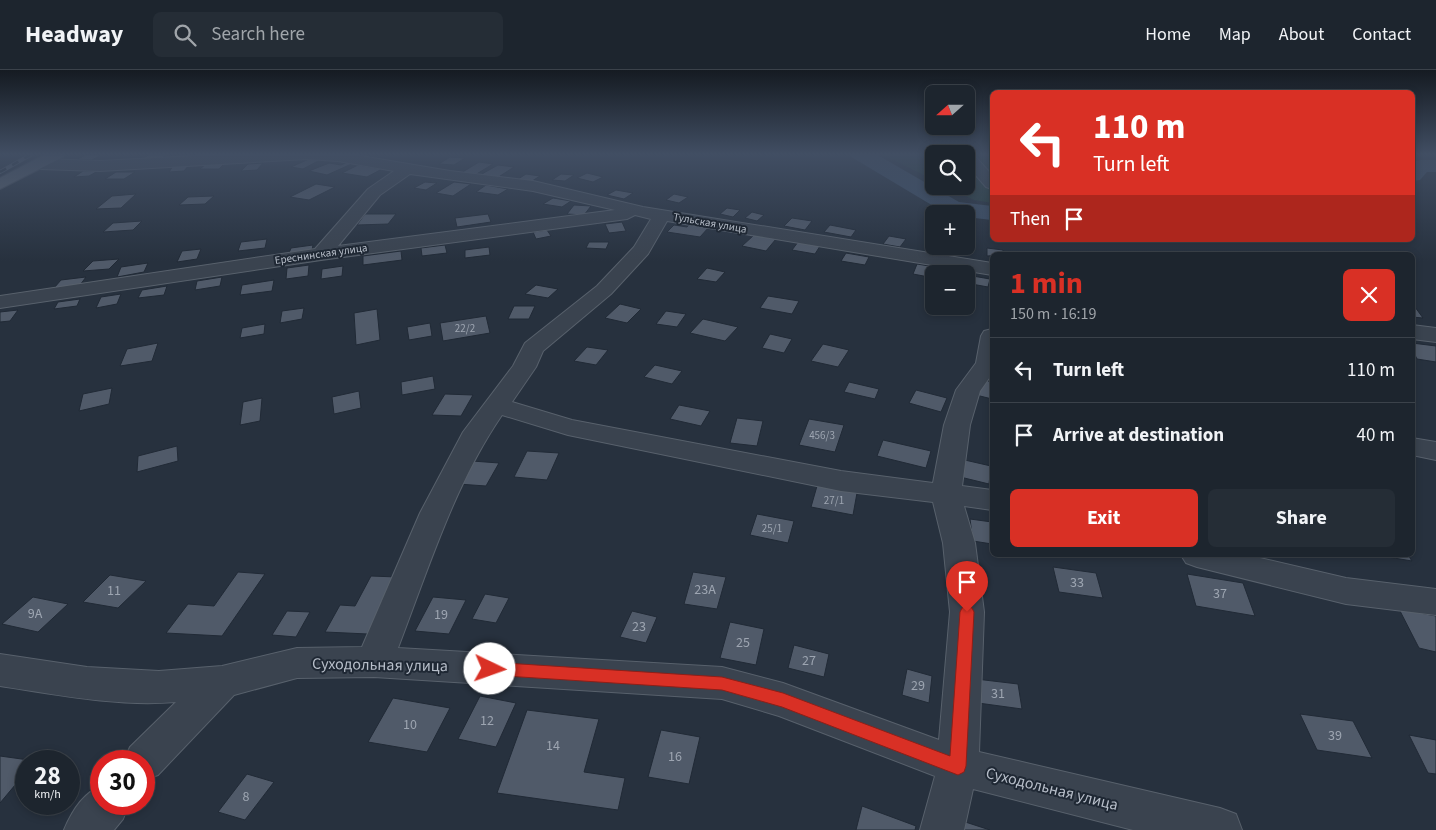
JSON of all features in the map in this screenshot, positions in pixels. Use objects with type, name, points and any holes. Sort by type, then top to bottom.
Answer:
[{"type":"street","points":[[321,254],[378,189]]},
{"type":"street","name":"Тульская улица","points":[[547,189],[653,214],[990,269]]},
{"type":"street","points":[[374,662],[435,513],[473,438],[495,404],[524,367],[533,348],[604,290],[641,250],[653,214]]},
{"type":"street","name":"Ереснинская улица","points":[[0,302],[321,254],[653,214]]},
{"type":"street","points":[[1415,332],[1436,335]]},
{"type":"street","points":[[942,830],[958,766],[967,612],[958,543],[946,494],[954,442],[968,390],[990,357]]},
{"type":"street","points":[[495,404],[568,427],[679,450],[841,481],[990,500]]},
{"type":"street","points":[[1415,447],[1436,451]]},
{"type":"street","points":[[1205,557],[1346,591],[1436,602]]},
{"type":"street","name":"Суходольная улица","points":[[0,670],[87,683],[159,688],[222,682],[296,663],[374,662],[722,683],[783,700],[958,766],[1220,830]]},
{"type":"street","points":[[155,751],[222,682]]},
{"type":"street","points":[[86,830],[99,815]]},
{"type":"green space","points":[[975,189],[990,189],[990,203],[974,200],[964,195],[975,195]]},
{"type":"building","points":[[305,189],[330,189],[309,200],[290,197]]},
{"type":"building","points":[[442,189],[463,189],[453,196],[436,193]]},
{"type":"building","points":[[480,189],[507,189],[498,195],[476,192]]},
{"type":"building","points":[[616,190],[633,193],[624,199],[607,195]]},
{"type":"building","points":[[136,194],[121,208],[96,209],[112,196]]},
{"type":"building","points":[[674,194],[688,197],[679,203],[666,200]]},
{"type":"building","points":[[214,196],[205,204],[179,205],[188,197]]},
{"type":"building","points":[[553,198],[571,201],[562,207],[543,204]]},
{"type":"building","points":[[574,205],[591,206],[584,215],[567,214]]},
{"type":"building","points":[[727,208],[740,210],[733,217],[720,214]]},
{"type":"building","points":[[752,212],[764,215],[757,221],[745,218]]},
{"type":"building","points":[[365,214],[396,214],[388,224],[357,225]]},
{"type":"building","points":[[488,214],[491,222],[457,227],[455,218]]},
{"type":"building","points":[[792,218],[812,221],[805,230],[784,226]]},
{"type":"building","points":[[142,221],[133,230],[103,232],[113,223]]},
{"type":"building","points":[[622,222],[626,231],[609,233],[605,224]]},
{"type":"building","points":[[690,224],[709,227],[700,237],[667,232],[674,225],[687,227]]},
{"type":"building","points":[[830,225],[856,230],[851,237],[824,232]]},
{"type":"building","points":[[547,230],[551,236],[536,239],[533,232]]},
{"type":"building","points":[[754,235],[776,239],[766,251],[742,246]]},
{"type":"building","points":[[889,236],[906,239],[900,247],[883,244]]},
{"type":"building","points":[[267,239],[265,248],[238,251],[241,242]]},
{"type":"building","points":[[589,242],[609,242],[606,249],[586,248]]},
{"type":"building","points":[[798,242],[820,246],[815,254],[792,250]]},
{"type":"building","points":[[313,245],[312,250],[289,253],[291,248]]},
{"type":"building","points":[[445,245],[447,253],[422,256],[421,248]]},
{"type":"building","points":[[489,247],[490,255],[465,258],[465,250]]},
{"type":"building","points":[[987,248],[1003,250],[1003,252],[990,252],[990,256],[987,256]]},
{"type":"building","points":[[201,249],[197,259],[177,262],[182,251]]},
{"type":"building","points":[[401,251],[402,260],[363,265],[363,256]]},
{"type":"building","points":[[846,253],[869,257],[865,265],[841,261]]},
{"type":"building","points":[[119,259],[109,269],[83,271],[93,261]]},
{"type":"building","points":[[148,263],[144,272],[117,277],[121,267]]},
{"type":"building","points":[[917,264],[925,265],[925,276],[913,274]]},
{"type":"building","points":[[309,265],[308,276],[286,279],[287,268]]},
{"type":"building","points":[[343,266],[342,276],[321,279],[322,269]]},
{"type":"building","points":[[707,268],[725,272],[716,282],[697,279]]},
{"type":"building","points":[[975,276],[990,279],[988,287],[975,285]]},
{"type":"building","points":[[86,277],[80,285],[54,288],[61,280]]},
{"type":"building","points":[[222,277],[220,286],[195,290],[197,281]]},
{"type":"building","points":[[274,280],[272,291],[240,295],[242,285]]},
{"type":"building","points":[[536,285],[558,289],[548,298],[525,294]]},
{"type":"building","points":[[167,286],[164,295],[138,298],[142,290]]},
{"type":"building","points":[[121,294],[117,304],[96,308],[101,297]]},
{"type":"building","points":[[768,296],[799,301],[792,314],[760,308]]},
{"type":"building","points":[[80,299],[77,306],[54,309],[58,302]]},
{"type":"building","points":[[620,304],[641,309],[627,323],[605,318]]},
{"type":"building","points":[[514,306],[535,306],[529,319],[508,319]]},
{"type":"building","points":[[1415,307],[1423,318],[1415,317]]},
{"type":"building","points":[[304,308],[302,319],[280,323],[282,311]]},
{"type":"building","points":[[377,309],[380,340],[356,345],[354,313]]},
{"type":"building","points":[[18,310],[10,321],[0,322],[0,312]]},
{"type":"building","points":[[666,311],[686,314],[677,327],[656,324]]},
{"type":"building","points":[[486,316],[490,333],[443,341],[440,323]]},
{"type":"building","points":[[703,319],[738,327],[725,341],[690,333]]},
{"type":"building","points":[[430,323],[432,336],[409,340],[407,327]]},
{"type":"building","points":[[265,324],[264,334],[240,338],[242,328]]},
{"type":"building","points":[[770,334],[792,339],[784,353],[762,348]]},
{"type":"building","points":[[158,343],[152,361],[120,366],[127,349]]},
{"type":"building","points":[[1415,343],[1436,346],[1436,362],[1417,359]]},
{"type":"building","points":[[823,344],[849,350],[838,367],[811,361]]},
{"type":"building","points":[[587,347],[608,350],[596,365],[574,361]]},
{"type":"building","points":[[655,365],[682,371],[672,384],[644,377]]},
{"type":"building","points":[[433,376],[435,389],[402,395],[401,382]]},
{"type":"building","points":[[984,380],[990,382],[990,398],[976,395]]},
{"type":"building","points":[[849,382],[879,389],[875,399],[844,392]]},
{"type":"building","points":[[112,388],[109,404],[79,411],[83,394]]},
{"type":"building","points":[[916,390],[947,398],[941,412],[909,403]]},
{"type":"building","points":[[359,391],[361,408],[334,414],[332,397]]},
{"type":"building","points":[[445,394],[473,395],[461,416],[432,415]]},
{"type":"building","points":[[262,398],[260,421],[240,425],[243,402]]},
{"type":"building","points":[[679,405],[710,411],[701,426],[670,419]]},
{"type":"building","points":[[737,418],[763,421],[757,446],[730,443]]},
{"type":"building","points":[[809,419],[844,425],[835,452],[799,445]]},
{"type":"building","points":[[883,440],[931,451],[926,468],[877,456]]},
{"type":"building","points":[[177,446],[178,461],[137,472],[138,456]]},
{"type":"building","points":[[527,451],[559,453],[547,480],[514,477]]},
{"type":"building","points":[[956,458],[990,466],[989,484],[952,475]]},
{"type":"building","points":[[472,461],[499,463],[486,486],[458,484]]},
{"type":"building","points":[[817,486],[857,493],[853,515],[811,507]]},
{"type":"building","points":[[757,514],[794,521],[788,543],[750,535]]},
{"type":"building","points":[[970,519],[990,522],[990,544],[973,541]]},
{"type":"building","points":[[1388,557],[1409,557],[1412,561]]},
{"type":"building","points":[[1053,567],[1096,573],[1103,598],[1059,592]]},
{"type":"building","points":[[238,572],[265,574],[222,636],[166,633],[188,604],[214,606]]},
{"type":"building","points":[[693,572],[726,577],[717,609],[684,604]]},
{"type":"building","points":[[1187,574],[1243,583],[1255,616],[1196,606]]},
{"type":"building","points":[[110,575],[146,581],[118,608],[83,602]]},
{"type":"building","points":[[371,576],[397,577],[368,634],[325,632],[340,605],[355,606]]},
{"type":"building","points":[[485,594],[509,598],[496,623],[472,619]]},
{"type":"building","points":[[33,597],[68,604],[38,632],[2,624]]},
{"type":"building","points":[[433,597],[466,600],[449,634],[415,631]]},
{"type":"building","points":[[1399,609],[1436,616],[1436,652],[1419,648]]},
{"type":"building","points":[[287,611],[310,612],[296,637],[272,635]]},
{"type":"building","points":[[632,611],[657,617],[646,643],[620,637]]},
{"type":"building","points":[[730,622],[764,629],[756,665],[720,658]]},
{"type":"building","points":[[794,645],[829,654],[824,677],[788,668]]},
{"type":"building","points":[[907,669],[932,676],[929,703],[902,695]]},
{"type":"building","points":[[976,679],[1018,684],[1022,709],[978,703]]},
{"type":"building","points":[[480,696],[516,703],[496,747],[458,739]]},
{"type":"building","points":[[393,698],[450,708],[427,752],[368,742]]},
{"type":"building","points":[[527,710],[599,719],[584,772],[625,778],[618,810],[497,793]]},
{"type":"building","points":[[1300,714],[1353,721],[1372,758],[1317,750]]},
{"type":"building","points":[[661,730],[700,737],[689,784],[648,777]]},
{"type":"building","points":[[1409,735],[1436,740],[1436,774],[1428,773]]},
{"type":"building","points":[[0,756],[15,758],[15,785],[0,803]]},
{"type":"building","points":[[247,774],[274,782],[245,820],[218,812]]},
{"type":"building","points":[[862,806],[916,826],[915,830],[856,830]]},
{"type":"building","points":[[953,818],[990,830],[952,830]]},
{"type":"waterway","points":[[921,189],[953,208],[990,213]]},
{"type":"route","points":[[490,669],[722,683],[783,700],[958,766],[967,612]]}]
